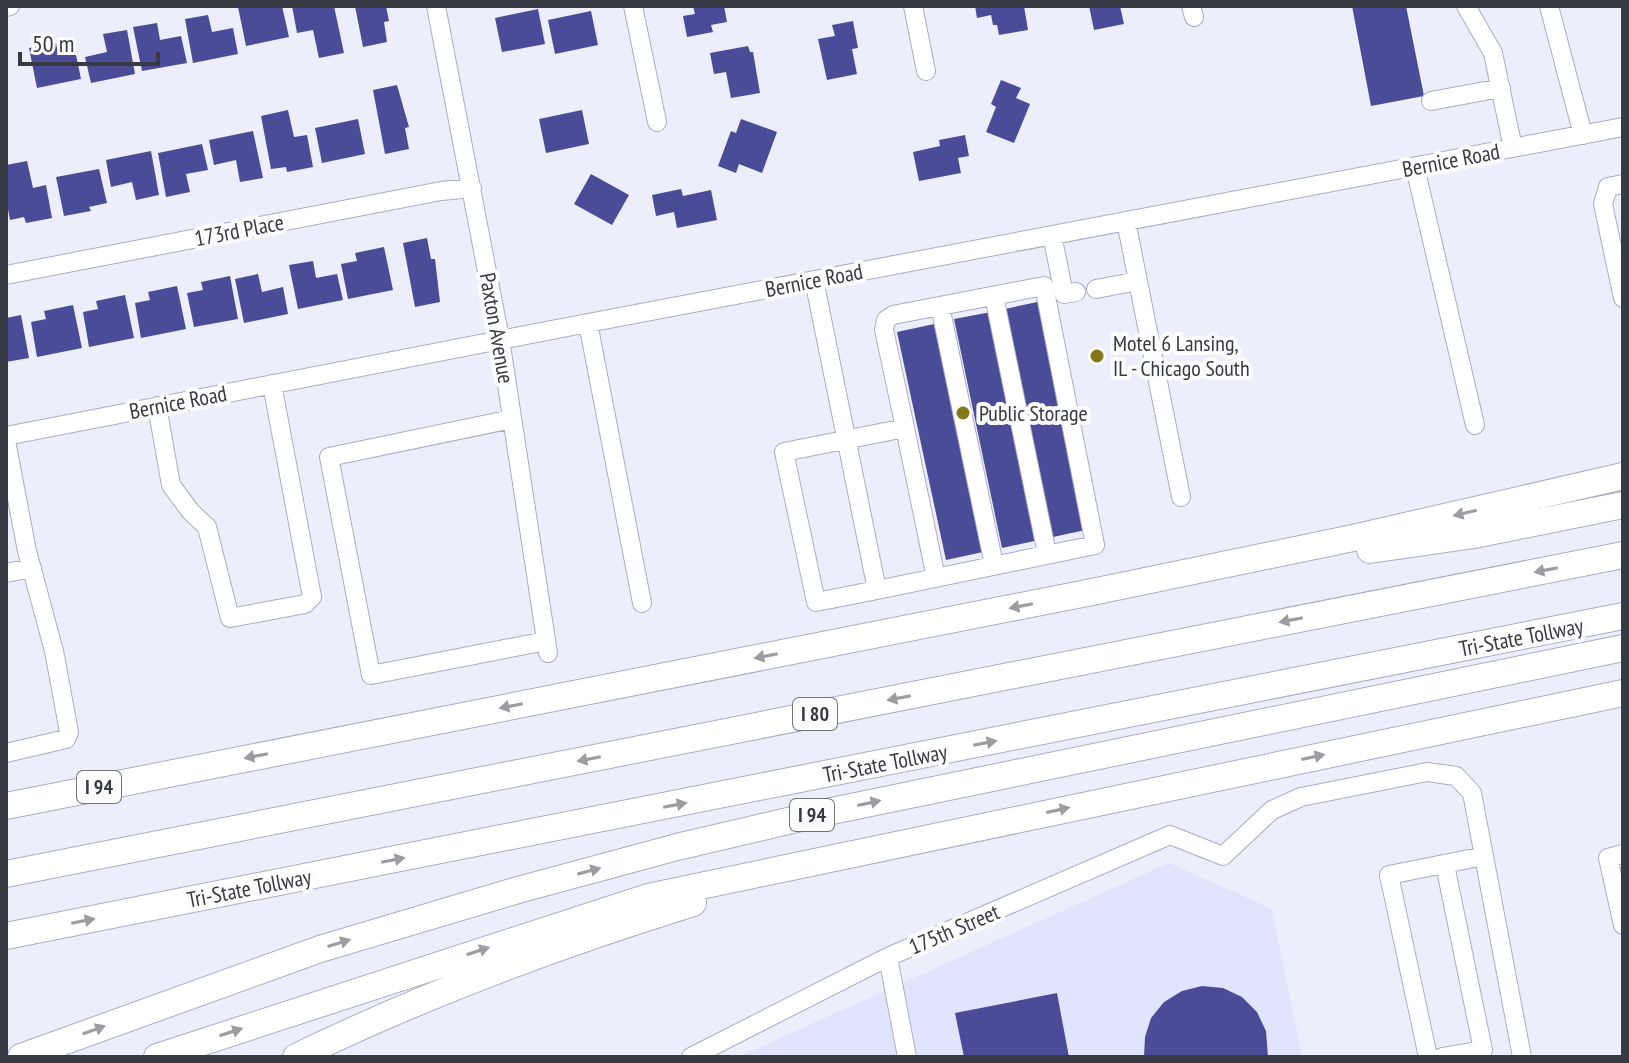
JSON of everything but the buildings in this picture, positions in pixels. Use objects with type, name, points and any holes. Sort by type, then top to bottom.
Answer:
[{"type":"highway","name":"I 94","points":[[6,806],[1097,591],[1353,538],[1623,476]]},
{"type":"highway","points":[[1097,591],[1474,535],[1623,505]]},
{"type":"highway","name":"I 80","points":[[6,874],[1623,555]]},
{"type":"highway","name":"Tri-State Tollway","points":[[6,936],[1623,616]]},
{"type":"highway","name":"I 94","points":[[21,1057],[320,949],[677,847],[837,810],[1623,648]]},
{"type":"highway","points":[[157,1057],[648,897],[1623,693]]},
{"type":"highway","points":[[1580,702],[1623,700]]},
{"type":"highway","points":[[6,824],[192,769]]},
{"type":"highway","points":[[296,1057],[437,993],[522,960],[659,914],[872,849]]},
{"type":"street","name":"Paxton Avenue","points":[[436,6],[500,339],[547,647],[371,675],[329,457],[512,419]]},
{"type":"street","points":[[633,6],[657,122]]},
{"type":"street","points":[[913,6],[926,71]]},
{"type":"street","points":[[1466,6],[1493,53],[1513,148]]},
{"type":"street","points":[[1549,6],[1583,135]]},
{"type":"street","points":[[1431,101],[1501,88]]},
{"type":"street","name":"Bernice Road","points":[[6,438],[500,339],[1623,127]]},
{"type":"street","points":[[1415,167],[1475,425]]},
{"type":"street","points":[[1623,184],[1608,187],[1603,204],[1623,298]]},
{"type":"street","name":"173rd Place","points":[[6,275],[425,194],[472,188]]},
{"type":"street","points":[[1126,221],[1181,497]]},
{"type":"street","points":[[1052,235],[1064,294],[1076,292]]},
{"type":"street","points":[[814,280],[877,590]]},
{"type":"street","points":[[1096,289],[1138,281]]},
{"type":"street","points":[[905,428],[784,452],[816,602],[936,578],[1047,554],[1095,545],[1044,286],[893,315],[886,320],[884,330],[905,428],[936,578]]},
{"type":"street","points":[[994,296],[1047,554]]},
{"type":"street","points":[[940,306],[994,565]]},
{"type":"street","points":[[588,323],[642,603]]},
{"type":"street","points":[[157,406],[171,485],[207,527],[230,618],[290,607],[305,604],[312,597],[272,384]]},
{"type":"street","points":[[6,438],[69,732],[66,739],[6,753]]},
{"type":"street","points":[[6,573],[32,568]]},
{"type":"street","name":"175th Street","points":[[691,1057],[888,957],[1170,835],[1223,856],[1272,810],[1301,797],[1427,772],[1456,776],[1472,793],[1484,856]]},
{"type":"street","points":[[1623,854],[1608,858],[1623,925]]},
{"type":"street","points":[[1428,1057],[1389,875],[1484,856],[1522,1057]]},
{"type":"street","points":[[1442,1057],[1483,1050],[1445,865]]},
{"type":"street","points":[[888,957],[907,1057]]},
{"type":"shaded area","points":[[1169,863],[1272,909],[1302,1057],[738,1057]]},
{"type":"place","name":"Motel 6 Lansing, IL - Chicago South","points":[[1097,356]]},
{"type":"place","name":"Public Storage","points":[[963,413]]}]
